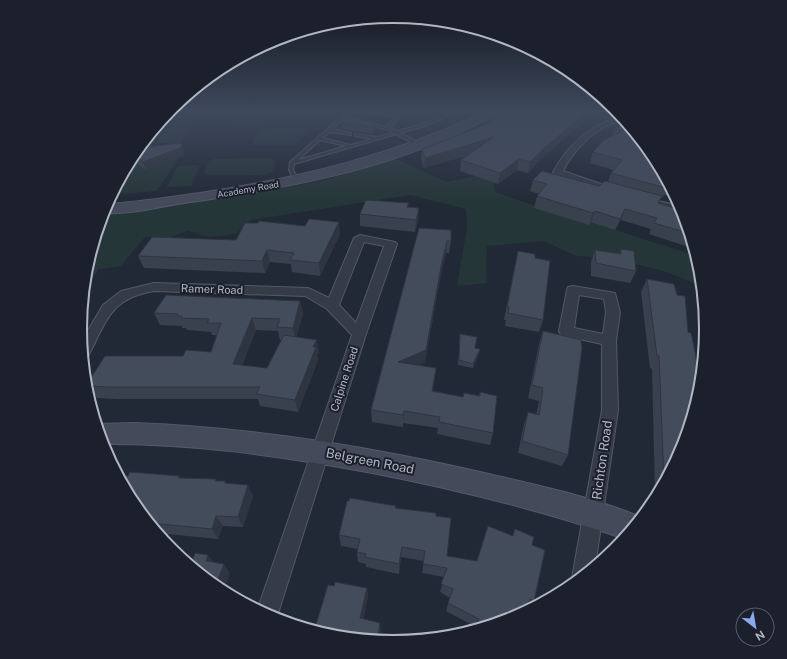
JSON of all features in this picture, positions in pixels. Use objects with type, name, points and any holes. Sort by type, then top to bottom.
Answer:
[{"type":"main road","name":"Academy Road","points":[[112,208],[219,195],[297,181],[373,161],[424,142]]},
{"type":"main road","name":"Academy Road","points":[[116,200],[192,193],[293,169],[389,154]]},
{"type":"main road","name":"Belgreen Road","points":[[105,434],[142,433],[207,437],[321,452],[427,472],[594,515],[629,526]]},
{"type":"street","points":[[584,142],[564,162],[558,172],[618,192]]},
{"type":"street","points":[[647,201],[675,208]]},
{"type":"street","name":"Calpine Road","points":[[269,610],[359,334],[391,244],[360,238],[332,306]]},
{"type":"street","name":"Ramer Road","points":[[88,343],[106,309],[120,296],[137,289],[154,287],[308,292],[332,306],[359,334]]},
{"type":"street","name":"Richton Road","points":[[585,569],[610,410],[609,340]]},
{"type":"lane","points":[[293,169],[317,142]]},
{"type":"lane","points":[[333,142],[354,146]]},
{"type":"lane","points":[[293,169],[369,142]]},
{"type":"lane","points":[[414,142],[418,144]]},
{"type":"shaded area","points":[[156,142],[181,142],[180,143],[155,143]]},
{"type":"shaded area","points":[[253,142],[298,142],[295,145],[252,145]]},
{"type":"shaded area","points":[[270,158],[276,161],[272,172],[266,175],[210,175],[203,173],[209,161],[213,159]]},
{"type":"shaded area","points":[[178,159],[157,191],[119,194],[128,176],[138,160]]},
{"type":"shaded area","points":[[396,159],[447,182],[492,173],[495,192],[572,218],[590,214],[603,226],[691,254],[696,284],[667,272],[612,258],[576,256],[544,241],[487,246],[486,283],[457,286],[467,227],[466,209],[410,195],[251,220],[236,234],[209,237],[188,231],[168,238],[145,237],[121,266],[93,270],[97,250],[110,213],[223,198],[318,182]]},
{"type":"shaded area","points":[[200,165],[191,186],[167,187],[178,166]]},
{"type":"building","points":[[441,142],[478,142],[425,158],[422,149]]},
{"type":"building","points":[[487,142],[551,142],[530,162],[519,159],[500,173],[461,160]]},
{"type":"building","points":[[602,142],[636,142],[659,176],[665,188],[611,173],[622,160],[593,152]]},
{"type":"building","points":[[181,143],[182,147],[143,162],[139,159],[147,147]]},
{"type":"building","points":[[542,171],[599,186],[605,181],[662,196],[658,203],[675,208],[684,232],[654,223],[657,218],[625,209],[620,219],[595,211],[593,213],[537,196],[547,184],[533,180]]},
{"type":"building","points":[[366,200],[409,203],[407,207],[419,208],[416,220],[360,214]]},
{"type":"building","points":[[309,219],[339,222],[319,263],[290,260],[294,253],[267,250],[262,261],[138,256],[152,237],[236,240],[245,223],[258,223],[259,221],[305,226]]},
{"type":"building","points":[[419,228],[451,230],[451,241],[447,241],[441,267],[426,350],[398,362],[436,368],[432,391],[463,397],[464,393],[480,396],[480,392],[497,396],[493,433],[439,422],[440,417],[404,411],[403,415],[371,410]]},
{"type":"building","points":[[621,249],[634,251],[636,271],[596,263],[595,250],[621,254]]},
{"type":"building","points":[[518,251],[535,254],[535,258],[550,261],[543,320],[508,313],[509,307],[507,307]]},
{"type":"building","points":[[647,279],[674,284],[677,295],[685,296],[688,332],[691,333],[697,366],[690,409],[677,447],[664,474],[659,356],[657,356]]},
{"type":"building","points":[[166,295],[300,301],[293,328],[277,327],[280,319],[252,318],[233,364],[267,368],[284,335],[317,340],[313,347],[316,347],[295,400],[256,394],[260,387],[93,386],[91,377],[105,356],[183,356],[186,350],[211,352],[221,323],[207,323],[209,319],[181,318],[182,316],[177,316],[178,314],[154,313]]},
{"type":"building","points":[[543,331],[581,340],[582,348],[568,455],[522,441],[528,412],[539,415],[543,388],[532,385]]},
{"type":"building","points":[[460,334],[477,337],[475,348],[480,349],[473,364],[459,360]]},
{"type":"building","points":[[130,472],[179,476],[178,478],[216,479],[215,481],[225,481],[225,483],[248,485],[238,517],[216,516],[212,529],[156,524],[139,500],[124,476],[128,476]]},
{"type":"building","points":[[350,498],[396,506],[395,508],[436,513],[436,516],[451,518],[447,556],[477,561],[488,526],[513,536],[515,529],[534,537],[532,545],[545,550],[534,601],[530,599],[528,604],[511,613],[477,625],[479,619],[448,603],[453,589],[441,584],[447,568],[423,564],[425,551],[402,547],[399,564],[365,557],[366,554],[357,552],[360,539],[339,535],[347,501],[349,501]]},
{"type":"building","points":[[195,553],[208,555],[206,561],[224,564],[218,580],[220,582],[189,558],[193,559]]},
{"type":"building","points":[[335,582],[367,588],[360,618],[380,623],[378,635],[353,633],[315,626],[328,585],[334,586]]}]
